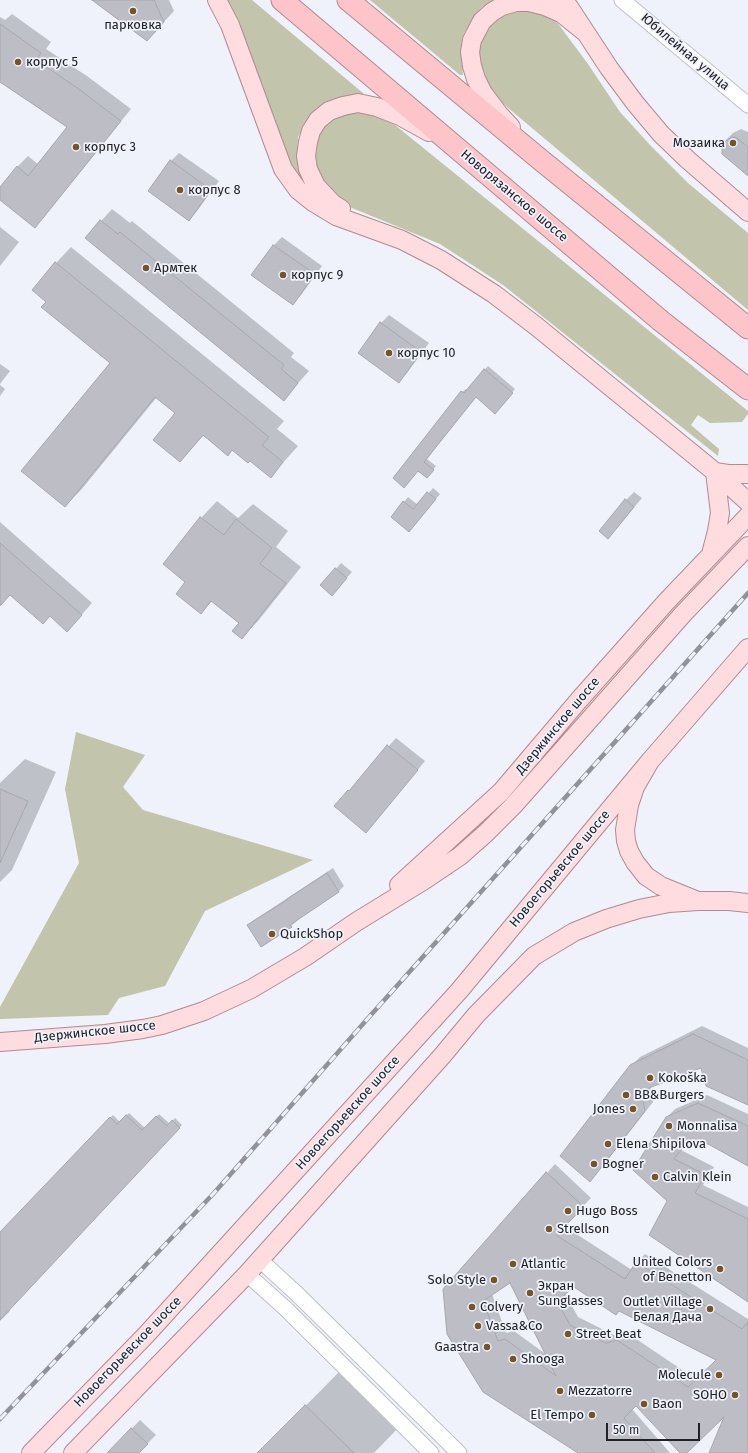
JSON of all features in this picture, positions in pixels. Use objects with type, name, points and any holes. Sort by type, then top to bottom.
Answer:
[{"type":"highway","name":"Новорязанское шоссе","points":[[282,0],[661,321],[748,389]]},
{"type":"highway","points":[[348,0],[542,161],[748,328]]},
{"type":"main road","points":[[217,0],[230,25],[283,169],[298,190],[313,202],[336,216],[402,240],[441,260],[494,294],[536,326],[715,472],[748,502]]},
{"type":"main road","points":[[563,0],[609,68],[635,103],[661,134],[688,160],[748,212]]},
{"type":"main road","points":[[542,161],[498,113],[483,93],[472,66],[470,52],[472,40],[482,21],[492,12],[502,6],[516,2],[529,2],[545,6],[561,13],[586,33]]},
{"type":"main road","points":[[368,228],[333,204],[316,186],[308,169],[306,156],[308,142],[311,131],[318,120],[329,111],[358,103],[378,107],[400,116],[454,146]]},
{"type":"main road","points":[[715,472],[728,474],[748,474]]},
{"type":"main road","points":[[711,555],[720,513],[715,472]]},
{"type":"main road","name":"Дзержинское шоссе","points":[[356,922],[417,869],[501,792],[579,700],[666,602],[748,516]]},
{"type":"main road","name":"Дзержинское шоссе","points":[[0,1042],[123,1032],[162,1025],[186,1018],[251,989],[306,957],[356,922],[426,879],[460,856],[513,806],[682,614],[748,546]]},
{"type":"main road","points":[[698,901],[661,886],[646,876],[635,862],[626,841],[629,804],[635,787],[650,761],[745,653]]},
{"type":"main road","name":"Новоегорьевское шоссе","points":[[31,1453],[146,1335],[454,996],[650,761]]},
{"type":"main road","points":[[525,765],[523,776],[527,780],[533,780],[539,777]]},
{"type":"main road","points":[[73,1453],[260,1260],[476,1015],[534,956],[574,932],[606,919],[639,909],[698,901],[730,901],[748,903]]},
{"type":"street","name":"Юбилейная улица","points":[[622,0],[748,105]]},
{"type":"street","points":[[260,1260],[459,1453]]},
{"type":"street","points":[[247,1274],[294,1317],[431,1453]]},
{"type":"green space","points":[[225,0],[252,0],[363,93],[361,96],[348,96],[330,101],[310,116],[303,126],[298,137],[297,161],[305,185],[290,169]]},
{"type":"green space","points":[[370,0],[494,0],[482,7],[474,16],[463,35],[461,47],[463,75],[460,75]]},
{"type":"green space","points":[[528,9],[550,16],[559,25],[588,64],[620,112],[688,183],[748,233],[748,310],[494,96],[485,85],[476,48],[490,22],[509,11]]},
{"type":"green space","points":[[354,111],[379,116],[395,125],[748,411],[748,414],[742,422],[710,423],[698,415],[691,425],[719,449],[718,456],[503,285],[440,244],[352,208],[336,198],[326,188],[313,158],[321,129],[327,121]]},
{"type":"green space","points":[[76,732],[145,755],[123,787],[143,810],[313,860],[205,911],[165,986],[119,998],[108,1015],[0,1019],[0,1007],[79,863],[65,789]]},
{"type":"building","name":"парковка","points":[[92,0],[154,0],[164,22],[147,41]]},
{"type":"building","name":"корпус 3","points":[[0,24],[41,53],[36,60],[76,87],[121,121],[35,228],[0,200],[0,187],[17,166],[28,176],[67,127],[0,82]]},
{"type":"building","points":[[732,137],[737,138],[748,147],[748,176],[722,154],[722,145]]},
{"type":"building","name":"корпус 8","points":[[170,160],[211,190],[189,221],[148,191]]},
{"type":"building","points":[[100,220],[118,234],[120,232],[284,365],[281,369],[298,383],[284,401],[85,238]]},
{"type":"building","name":"корпус 9","points":[[273,245],[315,274],[293,305],[251,275]]},
{"type":"building","points":[[55,262],[269,437],[262,445],[283,462],[271,478],[250,461],[248,463],[232,450],[228,456],[203,435],[180,462],[153,440],[175,413],[155,397],[65,507],[21,471],[110,363],[41,307],[46,302],[32,290]]},
{"type":"building","name":"корпус 10","points":[[380,322],[421,352],[399,383],[358,353]]},
{"type":"building","points":[[484,369],[513,393],[495,414],[476,397],[424,462],[434,470],[427,478],[418,471],[404,488],[393,478],[461,391],[464,393]]},
{"type":"building","points":[[427,492],[436,499],[409,532],[391,517],[403,501],[413,509]]},
{"type":"building","points":[[625,499],[634,507],[608,539],[599,531]]},
{"type":"building","points":[[200,517],[224,535],[236,519],[272,548],[260,564],[286,583],[242,639],[232,631],[239,623],[211,601],[201,614],[176,594],[185,582],[163,564]]},
{"type":"building","points":[[0,543],[82,615],[67,632],[50,616],[43,624],[10,595],[0,606]]},
{"type":"building","points":[[335,568],[347,578],[332,596],[320,585]]},
{"type":"building","points":[[387,745],[418,770],[366,833],[334,806],[348,790],[349,791]]},
{"type":"building","points":[[0,789],[28,801],[0,863]]},
{"type":"building","points":[[327,873],[339,892],[290,925],[292,927],[261,947],[247,925]]},
{"type":"building","points":[[693,1034],[748,1060],[748,1105],[706,1086],[701,1068],[641,1091],[645,1111],[590,1182],[560,1156],[630,1065]]},
{"type":"building","points":[[698,1103],[748,1126],[748,1166],[708,1144],[687,1143],[674,1159],[706,1175],[695,1193],[748,1219],[748,1302],[649,1235],[667,1201],[633,1170],[666,1117]]},
{"type":"building","points":[[126,1115],[142,1130],[156,1116],[167,1126],[172,1120],[180,1128],[0,1320],[0,1232],[110,1117],[117,1124]]},
{"type":"building","points":[[546,1172],[584,1207],[556,1235],[625,1279],[636,1262],[742,1329],[748,1322],[748,1453],[709,1453],[724,1417],[687,1453],[680,1453],[636,1406],[624,1418],[655,1453],[578,1453],[483,1392],[447,1334],[443,1289]],"holes":[[[510,1283],[556,1376],[505,1339],[498,1341],[483,1301]],[[574,1287],[616,1315],[619,1311],[716,1360],[688,1387],[617,1340],[606,1343],[570,1325],[557,1301]]]},
{"type":"building","points":[[305,1405],[354,1453],[257,1453]]},
{"type":"building","points":[[131,1428],[148,1444],[139,1453],[107,1453]]},
{"type":"railway","points":[[0,1419],[214,1193],[748,593]]},
{"type":"place","name":"парковка","points":[[133,11]]},
{"type":"place","name":"корпус 5","points":[[18,62]]},
{"type":"place","name":"Мозаика","points":[[733,143]]},
{"type":"place","name":"корпус 3","points":[[76,147]]},
{"type":"place","name":"корпус 8","points":[[180,190]]},
{"type":"place","name":"Армтек","points":[[146,268]]},
{"type":"place","name":"корпус 9","points":[[283,275]]},
{"type":"place","name":"корпус 10","points":[[389,353]]},
{"type":"place","name":"QuickShop","points":[[272,934]]},
{"type":"place","name":"Kokoška","points":[[650,1078]]},
{"type":"place","name":"BB&Burgers","points":[[626,1095]]},
{"type":"place","name":"Jones","points":[[633,1109]]},
{"type":"place","name":"Monnalisa","points":[[669,1126]]},
{"type":"place","name":"Elena Shipilova","points":[[608,1144]]},
{"type":"place","name":"Bogner","points":[[594,1164]]},
{"type":"place","name":"Calvin Klein","points":[[655,1177]]},
{"type":"place","name":"Hugo Boss","points":[[568,1211]]},
{"type":"place","name":"Strellson","points":[[549,1229]]},
{"type":"place","name":"Atlantic","points":[[513,1264]]},
{"type":"place","name":"United Colors of Benetton","points":[[720,1269]]},
{"type":"place","name":"Solo Style","points":[[494,1280]]},
{"type":"place","name":"Экран Sunglasses","points":[[530,1293]]},
{"type":"place","name":"Colvery","points":[[472,1307]]},
{"type":"place","name":"Outlet Village Белая Дача","points":[[710,1309]]},
{"type":"place","name":"Vassa&Co","points":[[478,1326]]},
{"type":"place","name":"Street Beat","points":[[568,1334]]},
{"type":"place","name":"Gaastra","points":[[487,1347]]},
{"type":"place","name":"Shooga","points":[[513,1359]]},
{"type":"place","name":"Molecule","points":[[719,1375]]},
{"type":"place","name":"Mezzatorre","points":[[560,1391]]},
{"type":"place","name":"SOHO","points":[[735,1395]]},
{"type":"place","name":"Baon","points":[[644,1404]]},
{"type":"place","name":"El Tempo","points":[[592,1415]]}]
